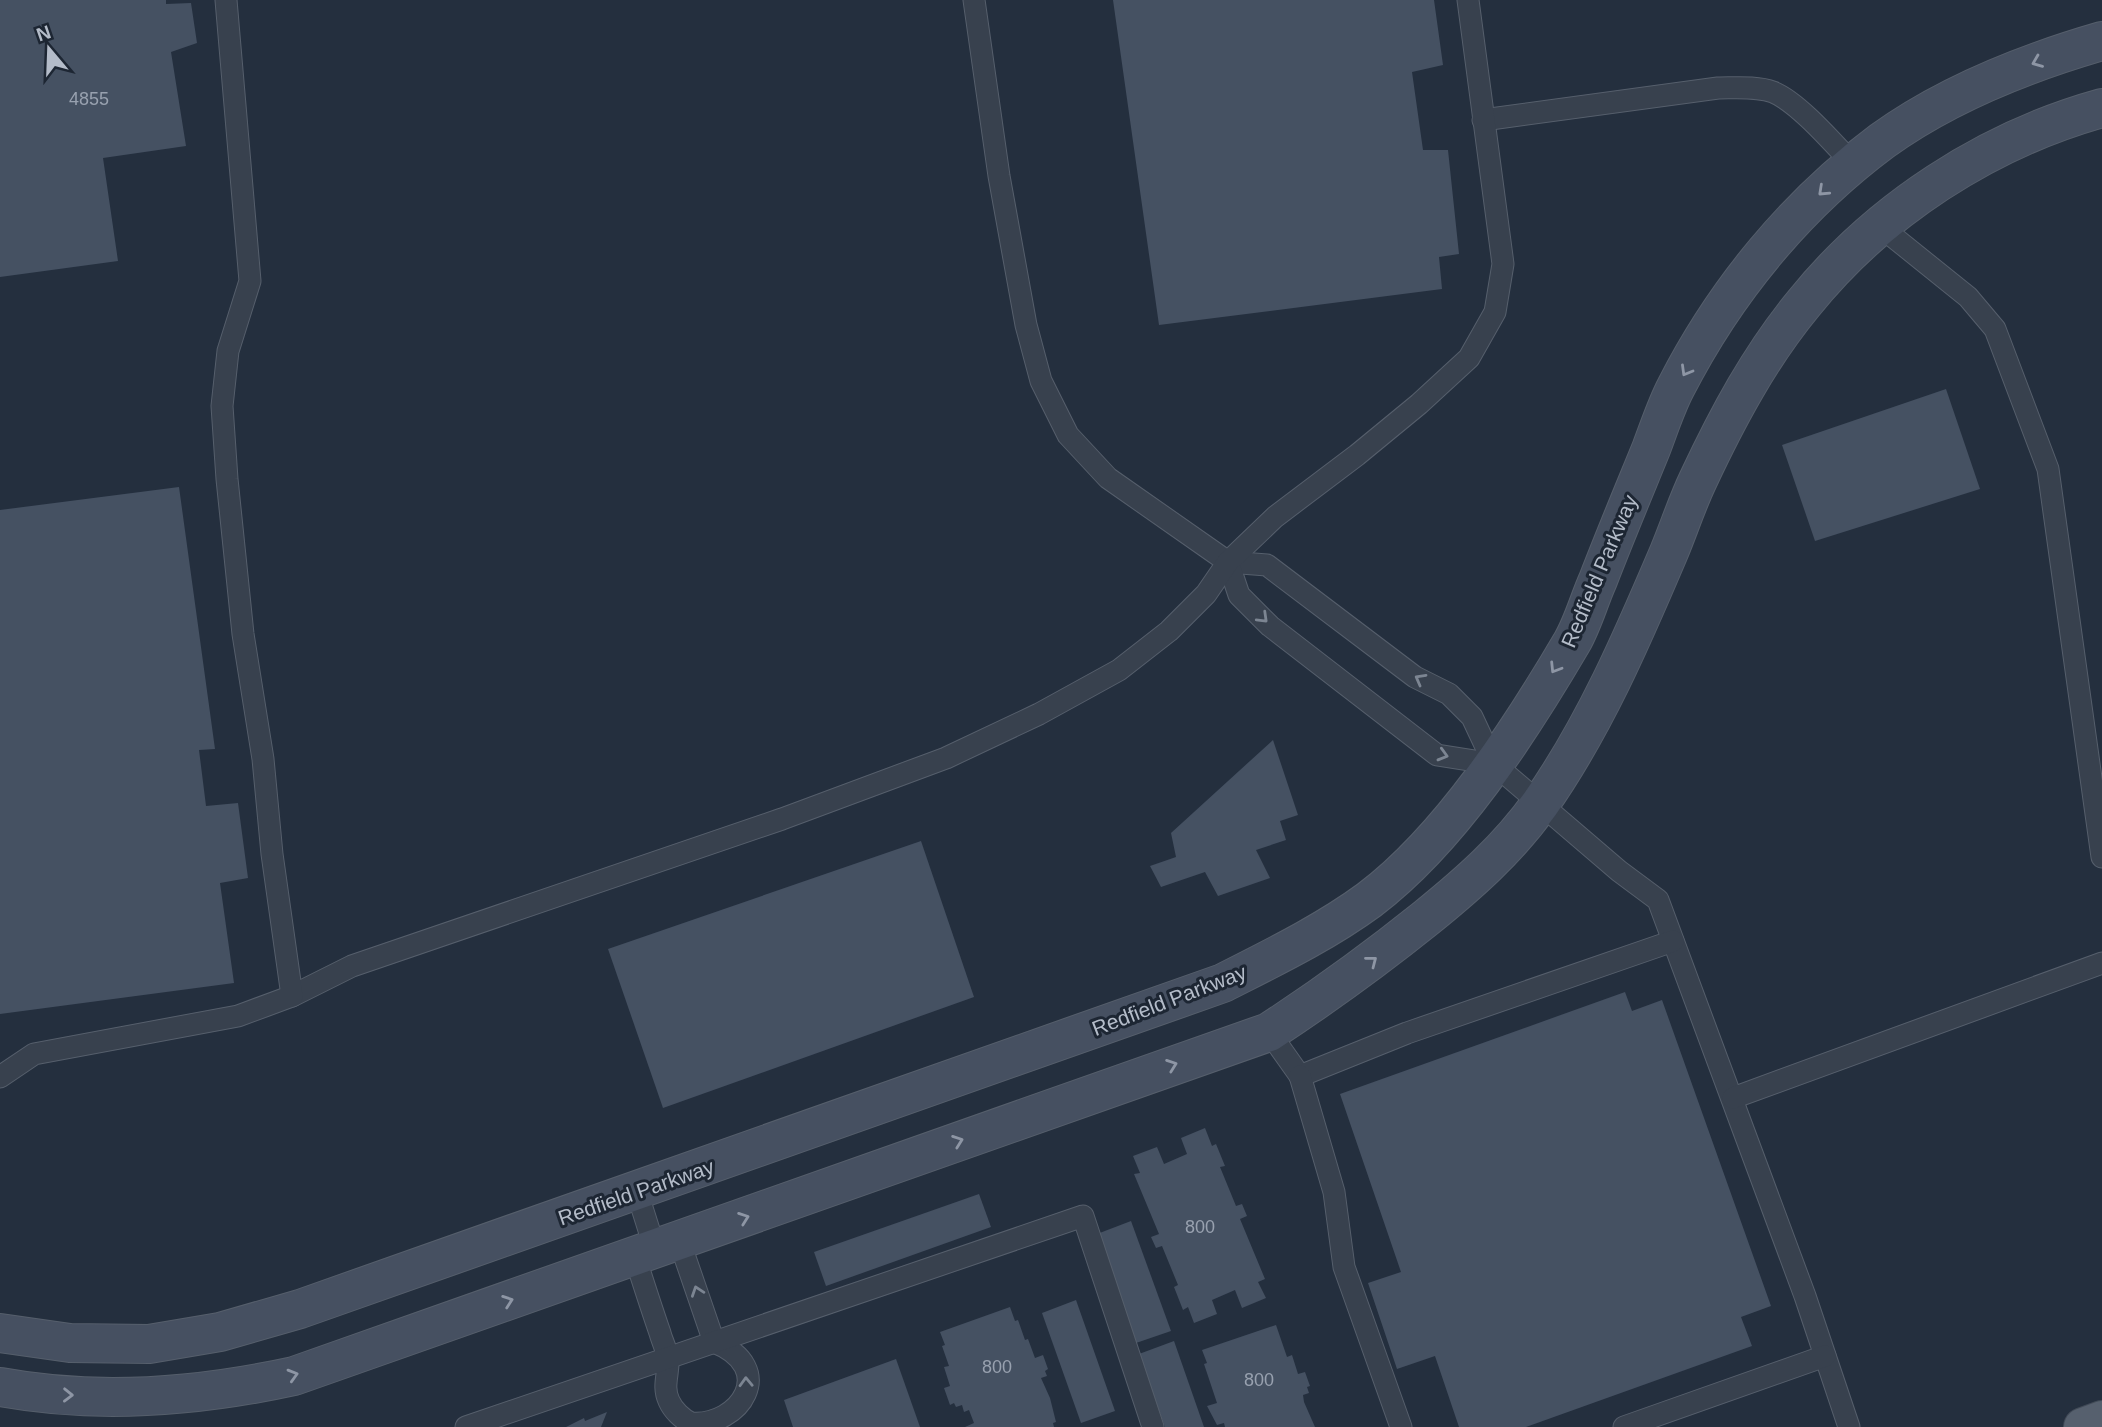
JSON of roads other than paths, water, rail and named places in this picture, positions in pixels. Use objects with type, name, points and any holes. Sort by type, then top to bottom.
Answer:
[{"type":"main road","points":[[2083,1427],[2102,1420]]},
{"type":"street","name":"Redfield Parkway","points":[[0,1334],[70,1343],[149,1344],[220,1332],[300,1309],[1223,983],[1297,945],[1369,900],[1423,852],[1494,764],[1574,639],[1676,387],[1710,330],[1766,248],[1853,164],[1885,140],[1940,106],[2019,69],[2102,41]]},
{"type":"street","points":[[0,1387],[40,1394],[135,1397],[200,1392],[294,1376],[1269,1032],[1347,981],[1452,897],[1497,858],[1540,804],[1598,710],[1697,482],[1750,381],[1804,302],[1848,254],[1950,175],[2005,145],[2060,120],[2102,108]]},
{"type":"lane","points":[[226,0],[250,281],[228,351],[222,407],[243,634],[265,770],[272,854],[292,996]]},
{"type":"lane","points":[[974,0],[1026,325],[1041,382],[1068,435],[1108,478],[1227,562],[1266,565],[1415,677],[1449,694],[1472,718],[1494,764],[1619,872],[1658,900],[1733,1098],[1849,1427]]},
{"type":"lane","points":[[0,1077],[34,1055],[238,1016],[292,996],[352,966],[847,796],[958,752],[1039,714],[1119,670],[1169,631],[1206,594],[1227,562],[1275,517],[1357,455],[1469,358],[1495,312],[1503,264],[1468,0]]},
{"type":"lane","points":[[1483,120],[1718,88],[1745,88],[1773,92],[1818,126],[1853,164]]},
{"type":"lane","points":[[1881,227],[1968,297],[1995,329],[2048,469],[2102,857]]},
{"type":"lane","points":[[1227,562],[1239,595],[1270,626],[1437,755],[1494,764]]},
{"type":"lane","points":[[1300,1076],[1407,1032],[1673,941]]},
{"type":"lane","points":[[1733,1098],[2102,963]]},
{"type":"lane","points":[[1269,1032],[1300,1076],[1334,1192],[1344,1266],[1401,1427]]},
{"type":"lane","points":[[637,1192],[656,1249],[668,1358],[665,1390],[678,1415],[690,1422],[718,1426],[740,1409],[746,1397],[746,1370],[740,1358],[730,1349],[714,1342],[656,1249]]},
{"type":"lane","points":[[466,1427],[1083,1216],[1153,1427]]},
{"type":"lane","points":[[1624,1427],[1825,1356]]}]
